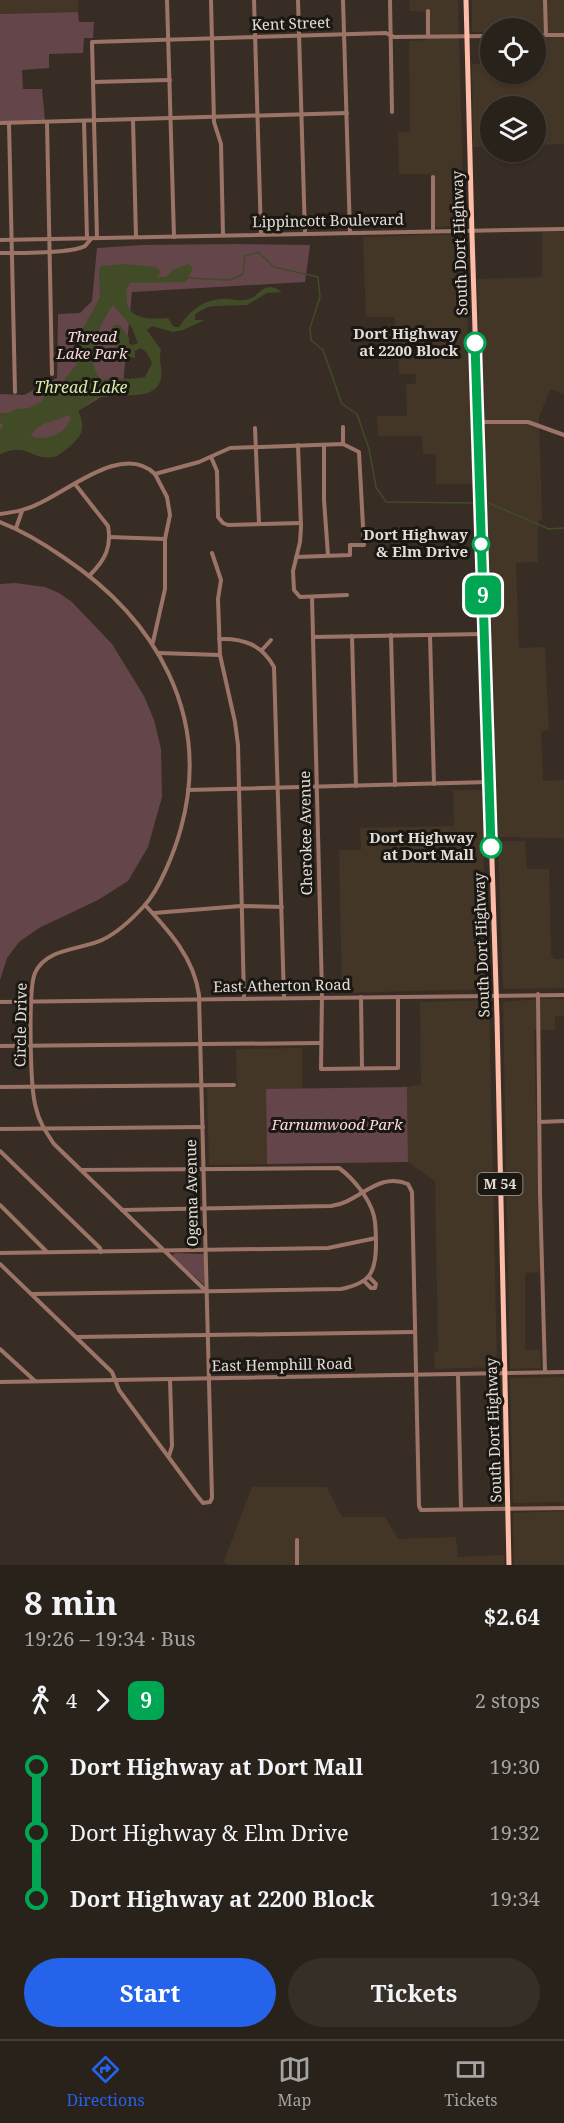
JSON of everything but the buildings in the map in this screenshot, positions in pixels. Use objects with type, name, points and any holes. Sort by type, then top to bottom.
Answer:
[{"type":"main road","name":"South Dort Highway","points":[[466,0],[471,231],[498,1049],[509,1565]]},
{"type":"street","points":[[167,0],[174,237]]},
{"type":"street","points":[[211,0],[214,118],[215,129],[221,144],[224,235]]},
{"type":"street","points":[[254,0],[261,234]]},
{"type":"street","points":[[298,0],[305,234]]},
{"type":"street","points":[[343,0],[350,232]]},
{"type":"street","points":[[390,0],[392,112]]},
{"type":"street","points":[[545,0],[546,18]]},
{"type":"street","points":[[428,11],[429,36]]},
{"type":"street","name":"Kent Street","points":[[93,82],[92,42],[386,33],[394,37],[480,36]]},
{"type":"street","points":[[546,35],[564,35]]},
{"type":"street","points":[[92,238],[93,82],[170,80]]},
{"type":"street","points":[[0,123],[347,113]]},
{"type":"street","points":[[133,120],[136,237]]},
{"type":"street","points":[[84,121],[92,238]]},
{"type":"street","points":[[47,122],[52,374]]},
{"type":"street","points":[[9,123],[15,392]]},
{"type":"street","points":[[433,177],[433,231]]},
{"type":"street","name":"Lippincott Boulevard","points":[[0,240],[564,229]]},
{"type":"street","name":"Lippincott Boulevard","points":[[0,253],[49,252],[86,245],[92,238]]},
{"type":"street","points":[[477,422],[528,422],[564,435]]},
{"type":"street","points":[[343,427],[343,444]]},
{"type":"street","points":[[255,428],[259,524]]},
{"type":"street","points":[[155,474],[211,458],[224,450],[343,444],[360,452],[364,545],[350,545],[350,555],[296,557]]},
{"type":"street","points":[[298,445],[301,523],[300,542],[293,571],[294,590],[300,597],[347,595]]},
{"type":"street","points":[[324,445],[324,512],[328,555]]},
{"type":"street","points":[[211,458],[217,471],[218,517],[225,525],[301,523]]},
{"type":"street","points":[[0,514],[22,511],[42,503],[103,469],[122,464],[142,465],[155,474],[163,486],[170,515],[165,539],[165,589],[153,642]]},
{"type":"street","points":[[75,484],[108,526],[110,543],[106,554],[90,575]]},
{"type":"street","points":[[16,528],[22,511]]},
{"type":"street","name":"Circle Drive","points":[[0,522],[33,536],[90,575],[119,602],[153,642],[172,681],[186,724],[189,753],[185,815],[163,874],[145,905],[102,939],[44,960],[33,976],[32,1087],[35,1107],[44,1129],[54,1144],[207,1292]]},
{"type":"street","points":[[109,537],[165,539]]},
{"type":"street","points":[[213,553],[221,580],[220,655],[238,745],[244,999]]},
{"type":"street","name":"Cherokee Avenue","points":[[312,597],[321,1069],[362,1068]]},
{"type":"street","points":[[313,638],[484,634]]},
{"type":"street","points":[[391,635],[395,785]]},
{"type":"street","points":[[430,635],[434,784]]},
{"type":"street","points":[[352,636],[356,786]]},
{"type":"street","points":[[219,639],[242,639],[254,644],[270,659],[276,675],[284,998]]},
{"type":"street","points":[[262,650],[271,640]]},
{"type":"street","points":[[159,653],[220,655]]},
{"type":"street","points":[[188,790],[489,782]]},
{"type":"street","name":"Ogema Avenue","points":[[145,905],[169,931],[188,958],[197,981],[199,999],[212,1498],[207,1504],[203,1503],[169,1456]]},
{"type":"street","points":[[153,913],[241,906],[282,907]]},
{"type":"street","points":[[538,994],[545,1372]]},
{"type":"street","name":"East Atherton Road","points":[[0,1002],[564,994]]},
{"type":"street","points":[[361,997],[362,1068],[398,1068],[398,997]]},
{"type":"street","points":[[0,1046],[321,1043]]},
{"type":"street","points":[[0,1087],[234,1085]]},
{"type":"street","points":[[539,1122],[564,1121]]},
{"type":"street","points":[[0,1129],[203,1127]]},
{"type":"street","points":[[0,1152],[100,1248],[101,1252]]},
{"type":"street","points":[[31,1294],[341,1288],[367,1279],[376,1260],[374,1214],[361,1192],[339,1168],[80,1170]]},
{"type":"street","points":[[122,1210],[331,1206],[345,1203],[376,1184],[397,1180],[408,1184],[412,1192],[419,1506],[422,1510],[564,1508]]},
{"type":"street","points":[[0,1205],[47,1252]]},
{"type":"street","points":[[0,1253],[338,1247],[376,1238]]},
{"type":"street","points":[[0,1263],[112,1371],[119,1390],[169,1456]]},
{"type":"street","points":[[76,1337],[415,1332]]},
{"type":"street","points":[[0,1349],[35,1381]]},
{"type":"street","name":"East Hemphill Road","points":[[0,1382],[564,1372]]},
{"type":"street","points":[[459,1375],[461,1509]]},
{"type":"street","points":[[169,1456],[172,1446],[170,1379]]},
{"type":"street","points":[[297,1540],[297,1565]]},
{"type":"shaded area","points":[[0,0],[78,0],[78,12],[0,14]]},
{"type":"shaded area","points":[[409,0],[458,0],[464,226],[431,227],[431,174],[399,174],[398,132],[410,132],[409,41],[426,40],[425,12],[410,11]]},
{"type":"shaded area","points":[[472,0],[564,0],[564,144],[546,145],[546,96],[480,96],[480,147],[473,147],[472,64],[480,64],[480,84],[546,84],[546,18],[480,18],[480,32],[472,32]]},
{"type":"shaded area","points":[[542,232],[564,232],[564,394],[550,389],[539,418],[542,520],[538,521],[538,562],[516,563],[519,648],[545,647],[549,729],[541,732],[543,781],[564,780],[564,838],[497,837],[477,279],[542,277]]},
{"type":"shaded area","points":[[464,234],[473,484],[436,484],[436,454],[423,454],[422,436],[378,436],[377,416],[407,416],[406,384],[416,384],[415,374],[399,374],[398,343],[383,341],[383,330],[395,330],[395,317],[366,317],[363,237]]},
{"type":"shaded area","points":[[453,790],[482,790],[487,989],[342,993],[339,850],[361,850],[360,828],[454,826]]},
{"type":"shaded area","points":[[498,841],[525,841],[527,869],[549,869],[551,954],[554,959],[564,959],[564,988],[503,989]]},
{"type":"shaded area","points":[[564,999],[564,1016],[555,1016],[555,1030],[534,1030],[540,1272],[525,1273],[525,1350],[540,1350],[541,1368],[510,1369],[503,1002]]},
{"type":"shaded area","points":[[489,1000],[497,1367],[435,1369],[434,1352],[438,1351],[435,1181],[408,1162],[407,1087],[421,1084],[420,1002]]},
{"type":"shaded area","points":[[302,1048],[302,1089],[266,1089],[267,1164],[209,1165],[207,1088],[237,1087],[236,1049]]},
{"type":"shaded area","points":[[564,1377],[564,1502],[513,1503],[510,1378]]},
{"type":"shaded area","points":[[252,1487],[327,1487],[342,1517],[385,1517],[398,1539],[456,1537],[458,1557],[504,1555],[504,1565],[227,1565],[224,1561]]},
{"type":"shaded area","points":[[564,1511],[564,1565],[514,1565],[513,1513]]},
{"type":"green space","points":[[78,12],[79,22],[94,22],[93,38],[84,38],[83,53],[49,54],[49,68],[22,70],[23,89],[42,89],[45,121],[0,122],[0,14]]},
{"type":"green space","name":"Thread Lake Park","points":[[236,244],[310,245],[305,282],[132,292],[122,395],[101,397],[78,411],[82,429],[75,442],[56,456],[39,456],[17,449],[0,454],[0,394],[24,395],[57,378],[58,314],[80,313],[92,301],[97,248]]},
{"type":"green space","points":[[15,583],[45,587],[59,593],[72,602],[112,644],[144,696],[154,720],[161,749],[162,797],[148,847],[128,881],[98,900],[39,928],[19,942],[7,958],[0,980],[0,584]]},
{"type":"green space","name":"Farnumwood Park","points":[[407,1087],[408,1162],[267,1164],[266,1089]]},
{"type":"green space","points":[[175,1253],[204,1254],[204,1285],[172,1256]]},
{"type":"water","name":"Thread Lake","points":[[126,264],[156,267],[161,272],[156,277],[166,277],[173,270],[188,264],[193,268],[186,282],[130,283],[128,287],[127,302],[133,313],[143,318],[168,318],[174,327],[179,327],[187,316],[202,304],[214,300],[250,299],[270,287],[282,292],[267,293],[247,305],[208,307],[195,314],[195,320],[205,320],[183,330],[173,332],[152,326],[147,330],[161,350],[161,378],[157,386],[143,394],[106,396],[90,402],[78,411],[82,429],[78,437],[56,456],[39,456],[17,449],[0,454],[0,431],[4,423],[0,424],[0,413],[29,408],[41,402],[49,388],[63,381],[77,364],[78,338],[100,297],[99,270],[101,266]],"holes":[[[113,305],[131,326],[138,343],[129,344],[129,338],[120,325],[114,325],[112,333],[118,354],[135,358],[135,351],[141,348],[147,353],[152,363],[145,377],[101,380],[96,372],[93,362],[95,342]],[[69,415],[71,418],[68,424],[55,435],[43,438],[31,436],[38,427]]]},
{"type":"waterway","points":[[186,278],[230,280],[243,274],[245,256],[258,252],[274,267],[318,277],[320,297],[310,328],[311,340],[323,350],[342,404],[357,414],[369,449],[376,487],[386,502],[478,503]]},
{"type":"waterway","points":[[108,296],[114,284]]},
{"type":"waterway","points":[[483,503],[489,503],[549,529],[564,528]]},
{"type":"bus line","name":"9","points":[[475,343],[491,847]]},
{"type":"place","name":"Dort Highway at 2200 Block","points":[[475,343]]},
{"type":"place","name":"Dort Highway & Elm Drive","points":[[481,544]]},
{"type":"place","name":"Dort Highway at Dort Mall","points":[[491,847]]}]
